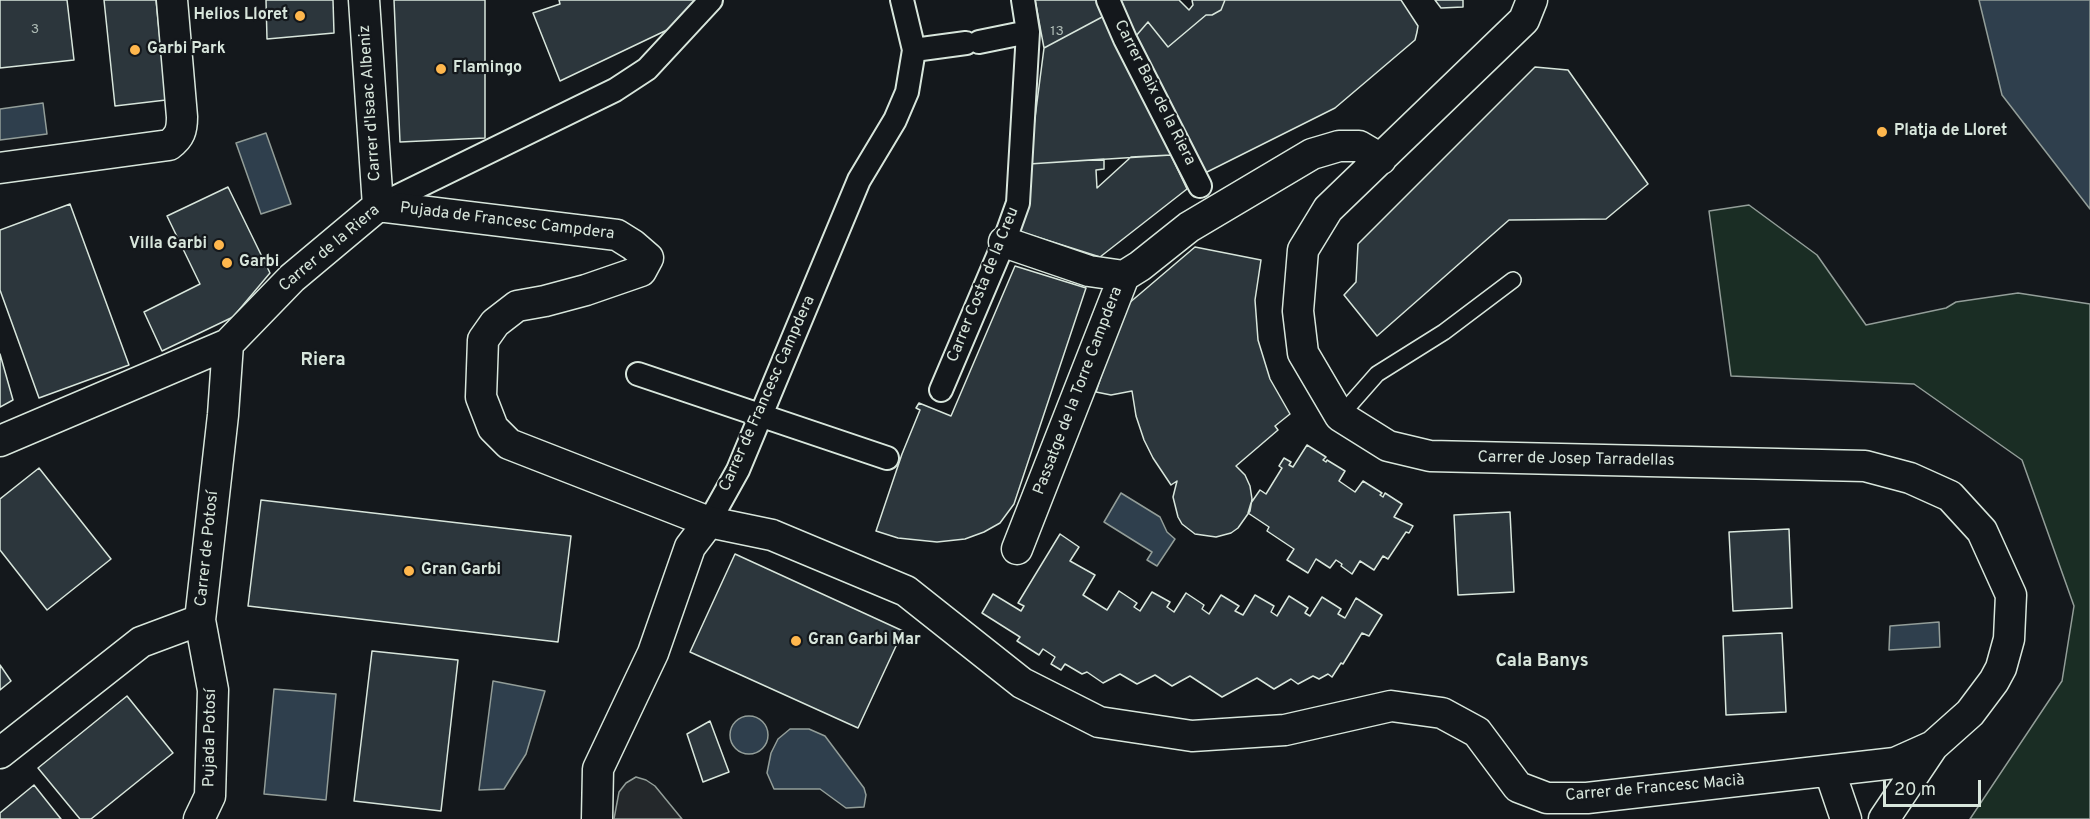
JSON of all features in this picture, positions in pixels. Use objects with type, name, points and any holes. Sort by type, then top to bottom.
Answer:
[{"type":"street","points":[[0,168],[169,145],[177,139],[182,130],[182,117],[172,0]]},
{"type":"street","name":"Carrer d'Isaac Albeniz","points":[[364,0],[378,206]]},
{"type":"street","name":"Carrer de la Riera","points":[[0,441],[228,344],[292,278],[378,206],[615,90],[647,69],[711,0]]},
{"type":"street","name":"Carrer de Francesc Campdera","points":[[597,819],[598,769],[653,653],[690,547],[709,522],[738,470],[859,180],[896,120],[908,92],[914,50],[902,0]]},
{"type":"street","name":"Carrer Costa de la Creu","points":[[941,390],[1004,242],[1018,203],[1028,32],[1023,0]]},
{"type":"street","name":"Carrer Baix de la Riera","points":[[1108,0],[1125,39],[1200,186]]},
{"type":"street","name":"Carrer de Josep Tarradellas","points":[[1532,0],[1524,20],[1328,209],[1303,250],[1298,311],[1303,353],[1340,416],[1388,446],[1430,456],[1865,466],[1910,478],[1950,496],[1982,531],[2011,595],[2009,639],[2001,668],[1994,681],[1970,713],[1933,746],[1884,819]]},
{"type":"street","points":[[914,50],[972,43],[1028,32]]},
{"type":"street","name":"Passatge de la Torre Campdera","points":[[1017,549],[1124,276],[1140,266],[1189,226],[1312,154],[1339,146],[1359,146],[1381,159]]},
{"type":"street","name":"Pujada de Francesc Campdera","points":[[378,206],[618,235],[648,258],[641,271],[545,302],[517,306],[495,323],[483,340],[480,397],[493,428],[509,444],[709,522]]},
{"type":"street","points":[[1004,242],[1089,270],[1124,276]]},
{"type":"street","name":"Carrer de Potosí","points":[[0,753],[141,642],[200,620],[223,416],[228,344]]},
{"type":"street","points":[[638,374],[887,458]]},
{"type":"street","name":"Carrer de Francesc Macià","points":[[709,522],[772,536],[906,591],[1022,683],[1099,722],[1192,736],[1285,730],[1391,706],[1442,713],[1477,732],[1518,787],[1548,798],[1587,798],[1830,772],[1895,763],[1933,746]]},
{"type":"street","name":"Pujada Potosí","points":[[199,819],[210,796],[213,690],[200,620]]},
{"type":"street","points":[[1830,772],[1846,819]]},
{"type":"lane","points":[[1340,416],[1377,374],[1444,332],[1513,280]]},
{"type":"green space","points":[[1749,205],[1817,255],[1866,325],[1946,308],[1956,302],[2018,293],[2090,304],[2090,819],[1970,819],[2062,681],[2074,606],[2022,460],[1914,384],[1731,376],[1709,211]]},
{"type":"shaded area","points":[[636,777],[655,786],[682,819],[614,819],[619,792],[626,783]]},
{"type":"water","points":[[1979,0],[2090,0],[2090,209],[2002,95]]},
{"type":"water","points":[[43,103],[47,134],[0,140],[0,109]]},
{"type":"water","points":[[266,133],[291,204],[261,214],[236,143]]},
{"type":"water","points":[[1121,493],[1160,517],[1167,532],[1175,539],[1157,566],[1147,560],[1152,552],[1104,522]]},
{"type":"water","points":[[1939,622],[1940,647],[1889,650],[1890,626]]},
{"type":"water","points":[[493,681],[545,691],[526,754],[504,789],[479,790]]},
{"type":"water","points":[[274,689],[336,694],[326,800],[264,794]]},
{"type":"water","points":[[749,716],[763,721],[768,735],[763,749],[749,754],[735,749],[730,735],[735,721]]},
{"type":"water","points":[[790,729],[809,729],[825,736],[864,788],[866,795],[864,807],[846,808],[820,789],[774,789],[767,773],[771,753],[778,739]]},
{"type":"building","points":[[0,0],[67,0],[74,60],[0,68]]},
{"type":"building","name":"Garbi Park","points":[[104,0],[156,0],[166,100],[115,106]]},
{"type":"building","name":"Helios Lloret","points":[[266,0],[333,0],[334,33],[267,39]]},
{"type":"building","name":"Flamingo","points":[[394,0],[485,0],[485,138],[400,142]]},
{"type":"building","points":[[559,0],[697,0],[667,30],[560,81],[533,13],[560,4]]},
{"type":"building","points":[[1035,0],[1098,0],[1104,16],[1044,48]]},
{"type":"building","points":[[1115,0],[1179,0],[1189,10],[1193,5],[1192,0],[1225,0],[1221,10],[1212,15],[1206,15],[1168,47],[1148,22],[1135,37]]},
{"type":"building","points":[[1225,0],[1401,0],[1418,26],[1415,40],[1335,108],[1203,174],[1135,37],[1148,22],[1168,47],[1206,15],[1212,15],[1221,10]]},
{"type":"building","points":[[1435,0],[1463,0],[1463,7],[1441,8]]},
{"type":"building","points":[[1104,16],[1171,155],[1029,164],[1044,48]]},
{"type":"building","points":[[1535,67],[1568,70],[1648,184],[1606,219],[1509,220],[1377,336],[1344,295],[1356,282],[1358,244]]},
{"type":"building","points":[[1171,155],[1187,189],[1100,257],[1018,231],[1029,164],[1104,159],[1104,169],[1096,170],[1097,188],[1131,157]]},
{"type":"building","name":"Villa Garbi","points":[[228,187],[270,273],[233,317],[162,351],[144,312],[200,284],[167,216]]},
{"type":"building","points":[[70,204],[129,365],[39,398],[0,290],[0,230]]},
{"type":"building","points":[[1195,247],[1261,260],[1255,300],[1258,340],[1270,379],[1290,414],[1275,426],[1278,430],[1236,466],[1245,475],[1250,486],[1252,499],[1250,511],[1238,528],[1231,533],[1216,537],[1195,534],[1182,524],[1173,497],[1177,481],[1171,485],[1144,440],[1136,416],[1132,391],[1111,395],[1096,392],[1115,333],[1128,304]]},
{"type":"building","points":[[1015,266],[1086,288],[1014,504],[1000,523],[965,539],[937,542],[898,538],[876,531],[902,454],[920,410],[916,408],[919,403],[951,416]]},
{"type":"building","points":[[0,354],[13,400],[0,407]]},
{"type":"building","points":[[1307,445],[1326,457],[1323,460],[1345,471],[1339,481],[1355,492],[1363,481],[1382,493],[1380,495],[1383,497],[1385,493],[1402,504],[1394,517],[1413,526],[1409,533],[1406,532],[1388,559],[1383,556],[1374,570],[1360,561],[1352,574],[1336,560],[1330,568],[1316,559],[1308,573],[1287,560],[1294,549],[1267,531],[1269,527],[1248,513],[1251,503],[1260,490],[1266,494],[1282,468],[1279,466],[1284,458],[1291,462],[1289,465],[1293,467]]},
{"type":"building","points":[[39,468],[111,559],[47,610],[0,550],[0,499]]},
{"type":"building","name":"Gran Garbi","points":[[261,500],[571,536],[558,642],[248,606]]},
{"type":"building","points":[[1510,512],[1514,592],[1458,595],[1454,515]]},
{"type":"building","points":[[1789,529],[1792,608],[1733,611],[1729,532]]},
{"type":"building","points":[[1060,534],[1079,547],[1070,561],[1095,575],[1083,595],[1107,610],[1119,591],[1137,603],[1134,607],[1140,611],[1152,592],[1170,602],[1167,607],[1174,612],[1186,593],[1204,605],[1202,609],[1209,614],[1221,595],[1239,606],[1235,611],[1243,615],[1255,595],[1274,606],[1271,612],[1277,616],[1289,596],[1308,608],[1305,613],[1310,616],[1322,597],[1341,609],[1338,614],[1345,618],[1356,598],[1382,615],[1369,636],[1362,633],[1332,677],[1328,674],[1319,679],[1313,676],[1298,684],[1291,679],[1274,689],[1257,678],[1222,697],[1190,676],[1172,686],[1155,675],[1137,684],[1120,674],[1103,683],[1087,672],[1082,674],[1065,664],[1061,670],[1051,664],[1055,657],[1043,649],[1039,655],[1017,641],[1020,637],[982,613],[993,594],[1021,611],[1024,606],[1018,603]]},
{"type":"building","name":"Gran Garbi Mar","points":[[735,554],[903,631],[858,728],[690,652]]},
{"type":"building","points":[[1782,633],[1786,712],[1726,715],[1723,636]]},
{"type":"building","points":[[372,651],[458,660],[441,811],[354,801]]},
{"type":"building","points":[[0,665],[11,681],[0,690]]},
{"type":"building","points":[[127,696],[173,753],[91,819],[80,819],[38,768]]},
{"type":"building","points":[[710,721],[729,772],[703,782],[687,734]]},
{"type":"building","points":[[34,785],[61,819],[0,819],[0,813]]},
{"type":"place","name":"Helios Lloret","points":[[300,16]]},
{"type":"place","name":"Garbi Park","points":[[135,50]]},
{"type":"place","name":"Flamingo","points":[[441,69]]},
{"type":"place","name":"Platja de Lloret","points":[[1882,132]]},
{"type":"place","name":"Villa Garbi","points":[[219,245]]},
{"type":"place","name":"Garbi","points":[[227,263]]},
{"type":"place","name":"Gran Garbi","points":[[409,571]]},
{"type":"place","name":"Gran Garbi Mar","points":[[796,641]]},
{"type":"district","name":"Riera","points":[[323,361]]},
{"type":"district","name":"Cala Banys","points":[[1542,662]]}]
